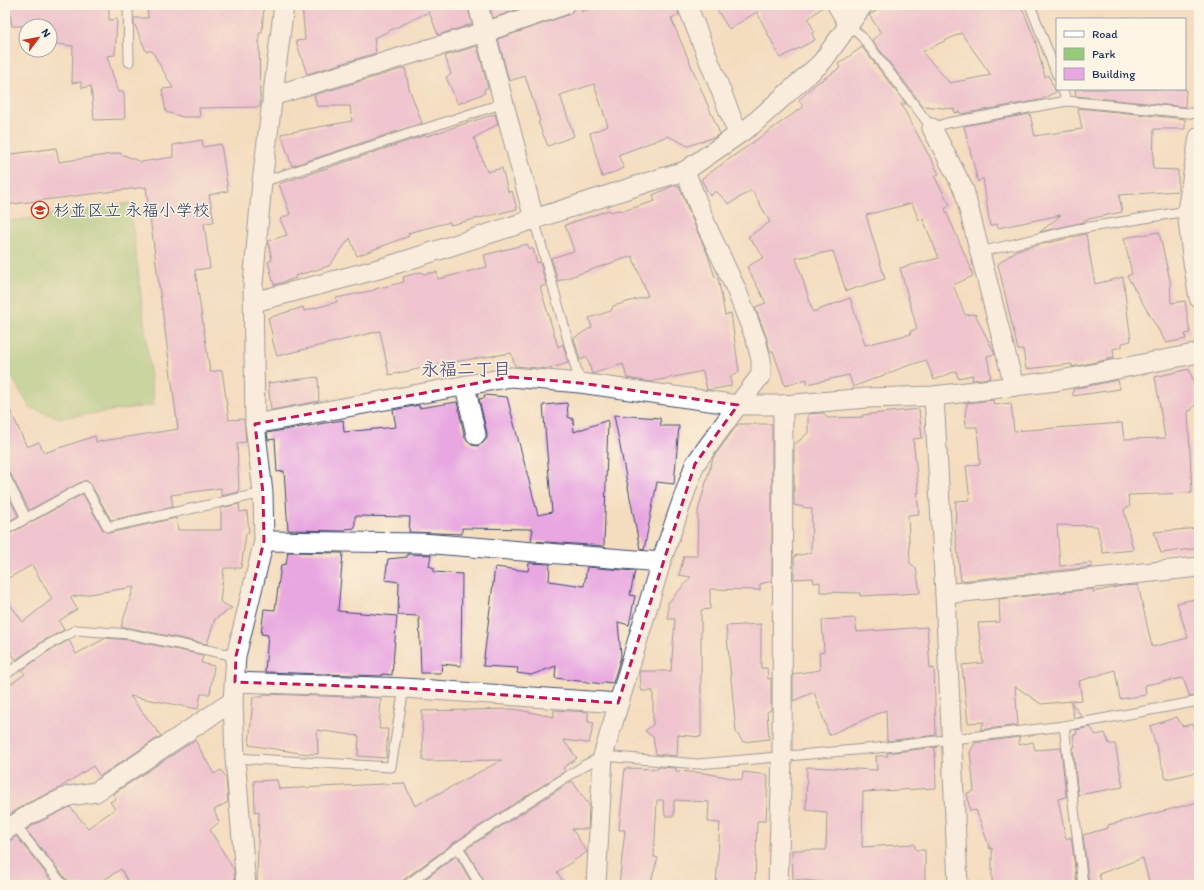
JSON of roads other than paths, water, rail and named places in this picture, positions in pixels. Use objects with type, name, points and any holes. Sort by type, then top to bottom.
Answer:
[{"type":"street","points":[[246,885],[235,758],[233,701],[236,656],[264,541],[263,493],[255,424],[253,284],[262,182],[284,5]]},
{"type":"street","points":[[478,5],[534,219]]},
{"type":"street","points":[[272,96],[485,32],[564,5]]},
{"type":"street","points":[[687,5],[738,134]]},
{"type":"street","points":[[837,5],[849,25]]},
{"type":"street","points":[[254,302],[386,268],[685,171],[752,125],[822,62],[863,5]]},
{"type":"street","points":[[932,128],[964,190],[1014,386]]},
{"type":"street","points":[[1199,138],[1187,211],[1196,255],[1199,298]]},
{"type":"street","points":[[596,885],[603,756],[661,562],[695,464],[761,375],[762,359],[736,290],[707,227],[685,171]]},
{"type":"street","points":[[255,424],[511,377],[580,383],[738,405],[783,405],[867,398],[934,396],[1056,381],[1199,353]]},
{"type":"street","points":[[465,386],[476,435]]},
{"type":"street","points":[[934,396],[945,594],[958,885]]},
{"type":"street","points":[[778,885],[782,756],[783,405]]},
{"type":"street","points":[[264,541],[422,543],[661,562]]},
{"type":"street","points":[[945,594],[1199,567]]},
{"type":"street","points":[[235,682],[404,688],[618,703]]},
{"type":"street","points":[[10,828],[30,814],[69,796],[96,792],[233,701]]},
{"type":"lane","points":[[128,5],[129,62]]},
{"type":"lane","points":[[1030,5],[1056,72]]},
{"type":"lane","points":[[849,25],[862,37],[932,128],[948,123],[1067,101],[1199,114]]},
{"type":"lane","points":[[1062,90],[1067,101]]},
{"type":"lane","points":[[262,182],[504,103]]},
{"type":"lane","points":[[980,252],[1078,229],[1187,211]]},
{"type":"lane","points":[[534,219],[580,383]]},
{"type":"lane","points":[[5,476],[26,518]]},
{"type":"lane","points":[[5,530],[85,486],[108,527],[263,493]]},
{"type":"lane","points":[[5,675],[46,646],[76,630],[130,634],[236,656]]},
{"type":"lane","points":[[235,758],[391,767],[404,688]]},
{"type":"lane","points":[[407,885],[458,847],[585,765],[603,756],[698,764],[877,748],[1064,726],[1199,701]]},
{"type":"lane","points":[[1064,726],[1083,885]]},
{"type":"lane","points":[[10,828],[63,885]]},
{"type":"lane","points":[[458,847],[480,885]]},
{"type":"place","name":"杉並区立 永福小学校","points":[[40,210]]},
{"type":"district","name":"永福二丁目","points":[[466,369]]}]
